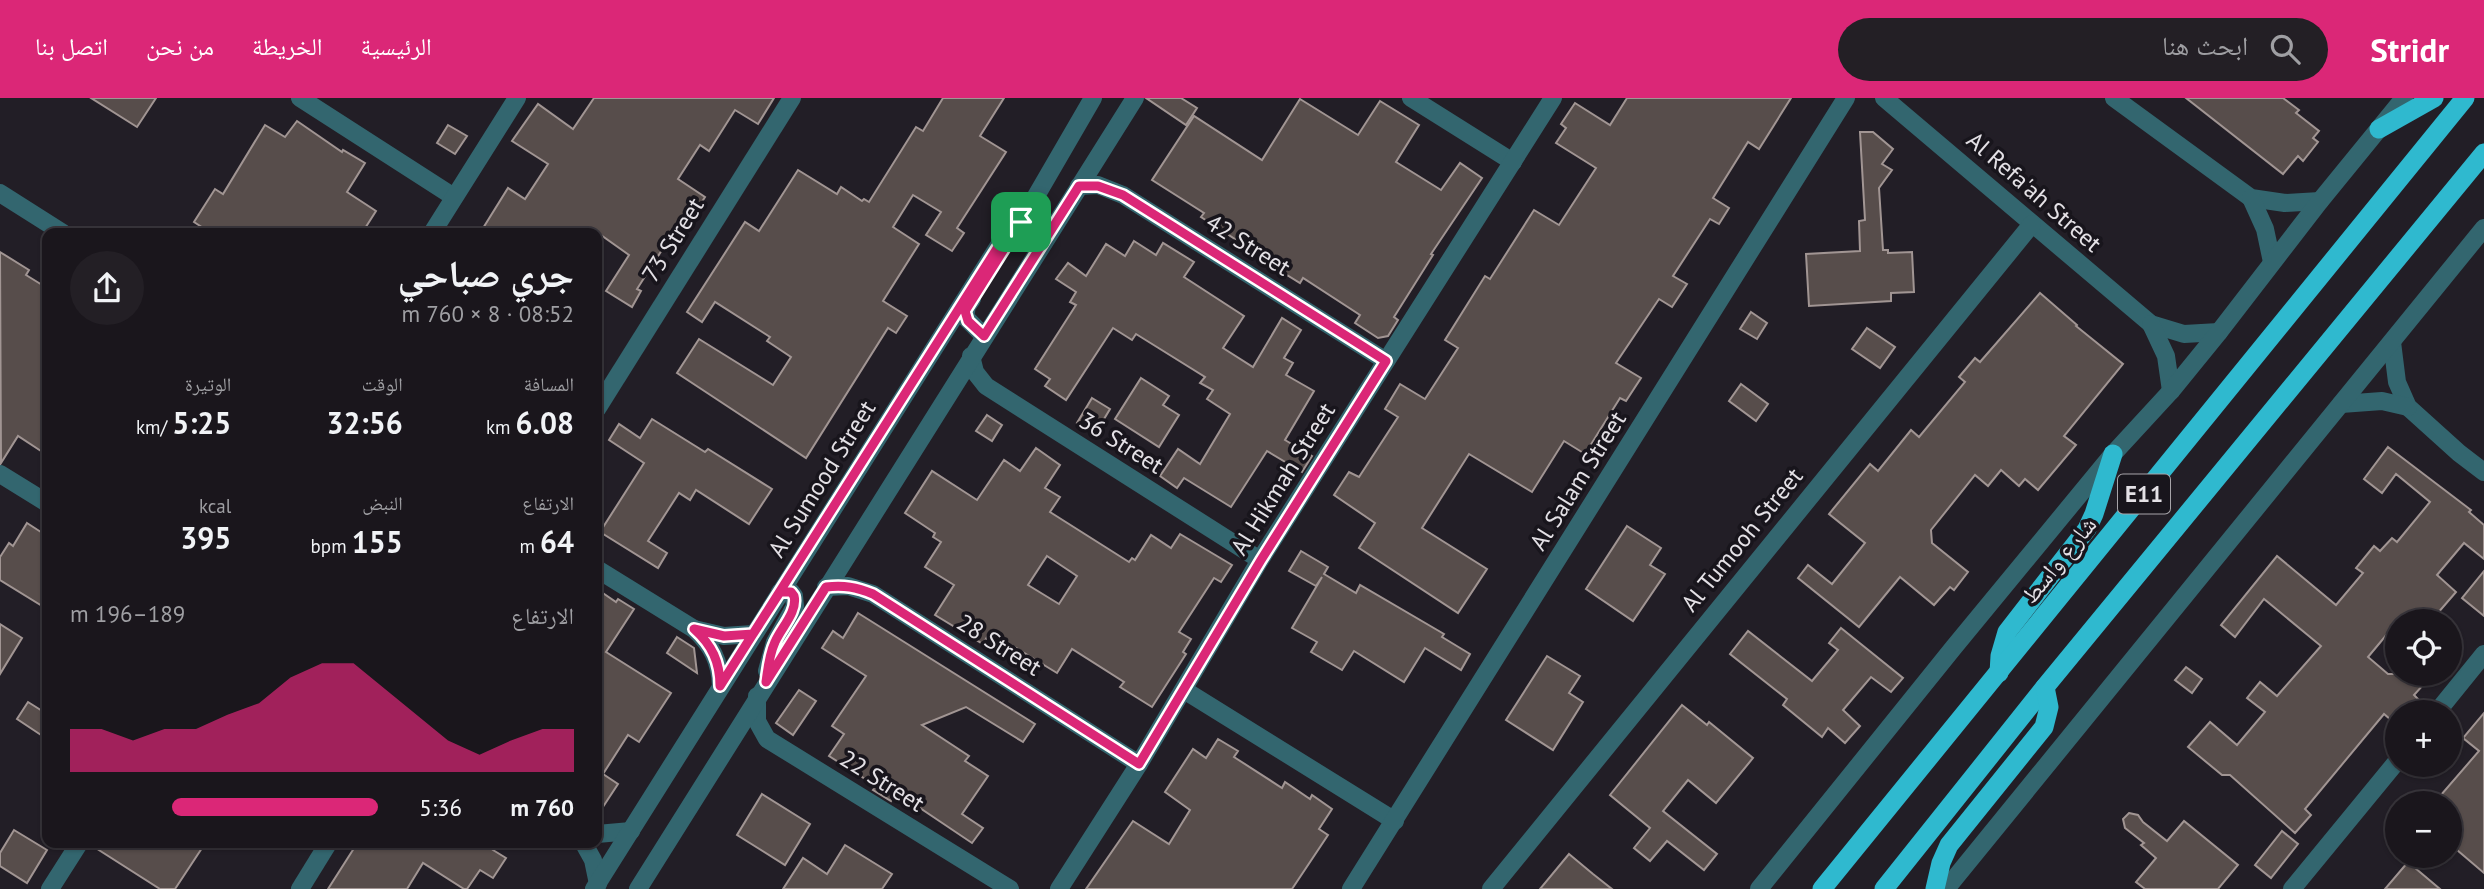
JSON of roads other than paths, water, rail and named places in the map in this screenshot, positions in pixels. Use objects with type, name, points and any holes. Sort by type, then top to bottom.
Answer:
[{"type":"highway","points":[[2379,129],[2434,98]]},
{"type":"highway","name":"شارع واسط","points":[[1822,889],[2465,98]]},
{"type":"highway","name":"E11","points":[[1884,889],[2045,687],[2484,153]]},
{"type":"highway","points":[[1999,673],[2000,656],[2007,632],[2087,529],[2113,454]]},
{"type":"highway","points":[[1935,889],[1941,863],[1949,845],[2044,727],[2049,707],[2045,687]]},
{"type":"street","points":[[300,98],[454,197]]},
{"type":"street","points":[[435,228],[517,98]]},
{"type":"street","name":"73 Street","points":[[602,401],[792,98]]},
{"type":"street","name":"Al Sumood Street","points":[[596,886],[1003,239],[1021,222],[1093,98]]},
{"type":"street","points":[[638,889],[1135,98]]},
{"type":"street","points":[[1411,98],[1513,162]]},
{"type":"street","name":"Al Hikmah Street","points":[[1059,889],[1139,764],[1261,560],[1553,98]]},
{"type":"street","name":"Al Salam Street","points":[[1351,889],[1846,98]]},
{"type":"street","name":"Al Refa'ah Street","points":[[1884,98],[2151,324],[2184,334],[2219,332]]},
{"type":"street","points":[[1759,889],[1962,636],[2113,454],[2171,391],[2404,98]]},
{"type":"street","points":[[2126,102],[2251,198],[2265,229],[2272,262]]},
{"type":"street","name":"42 Street","points":[[1079,186],[1098,186],[1123,195],[1386,361]]},
{"type":"street","points":[[0,193],[55,228]]},
{"type":"street","points":[[2251,198],[2285,203],[2320,201]]},
{"type":"street","points":[[984,336],[968,321],[965,311],[1021,222]]},
{"type":"street","name":"Al Tumooh Street","points":[[1491,889],[2032,224]]},
{"type":"street","points":[[1946,889],[2484,228]]},
{"type":"street","name":"Al Refa'ah Street","points":[[2151,324],[2166,356],[2171,391]]},
{"type":"street","points":[[2392,342],[2397,382],[2409,407],[2484,472]]},
{"type":"street","name":"36 Street","points":[[971,356],[975,372],[986,386],[1261,560]]},
{"type":"street","points":[[2341,404],[2382,401],[2409,407]]},
{"type":"street","points":[[0,475],[42,500]]},
{"type":"street","points":[[602,572],[694,629],[704,638],[717,660],[720,686]]},
{"type":"street","name":"28 Street","points":[[826,587],[848,586],[873,594],[1139,764]]},
{"type":"street","points":[[762,689],[775,642],[795,606],[791,592],[780,592]]},
{"type":"street","points":[[694,629],[724,636],[753,634]]},
{"type":"street","points":[[2447,700],[2484,654]]},
{"type":"street","name":"22 Street","points":[[762,689],[757,721],[767,739],[1010,889]]},
{"type":"street","points":[[1184,690],[1395,821]]},
{"type":"street","points":[[2292,889],[2385,776]]},
{"type":"street","points":[[602,834],[631,831]]},
{"type":"street","points":[[50,889],[76,848]]},
{"type":"street","points":[[300,889],[325,848]]},
{"type":"street","points":[[586,848],[593,860],[596,886]]}]
